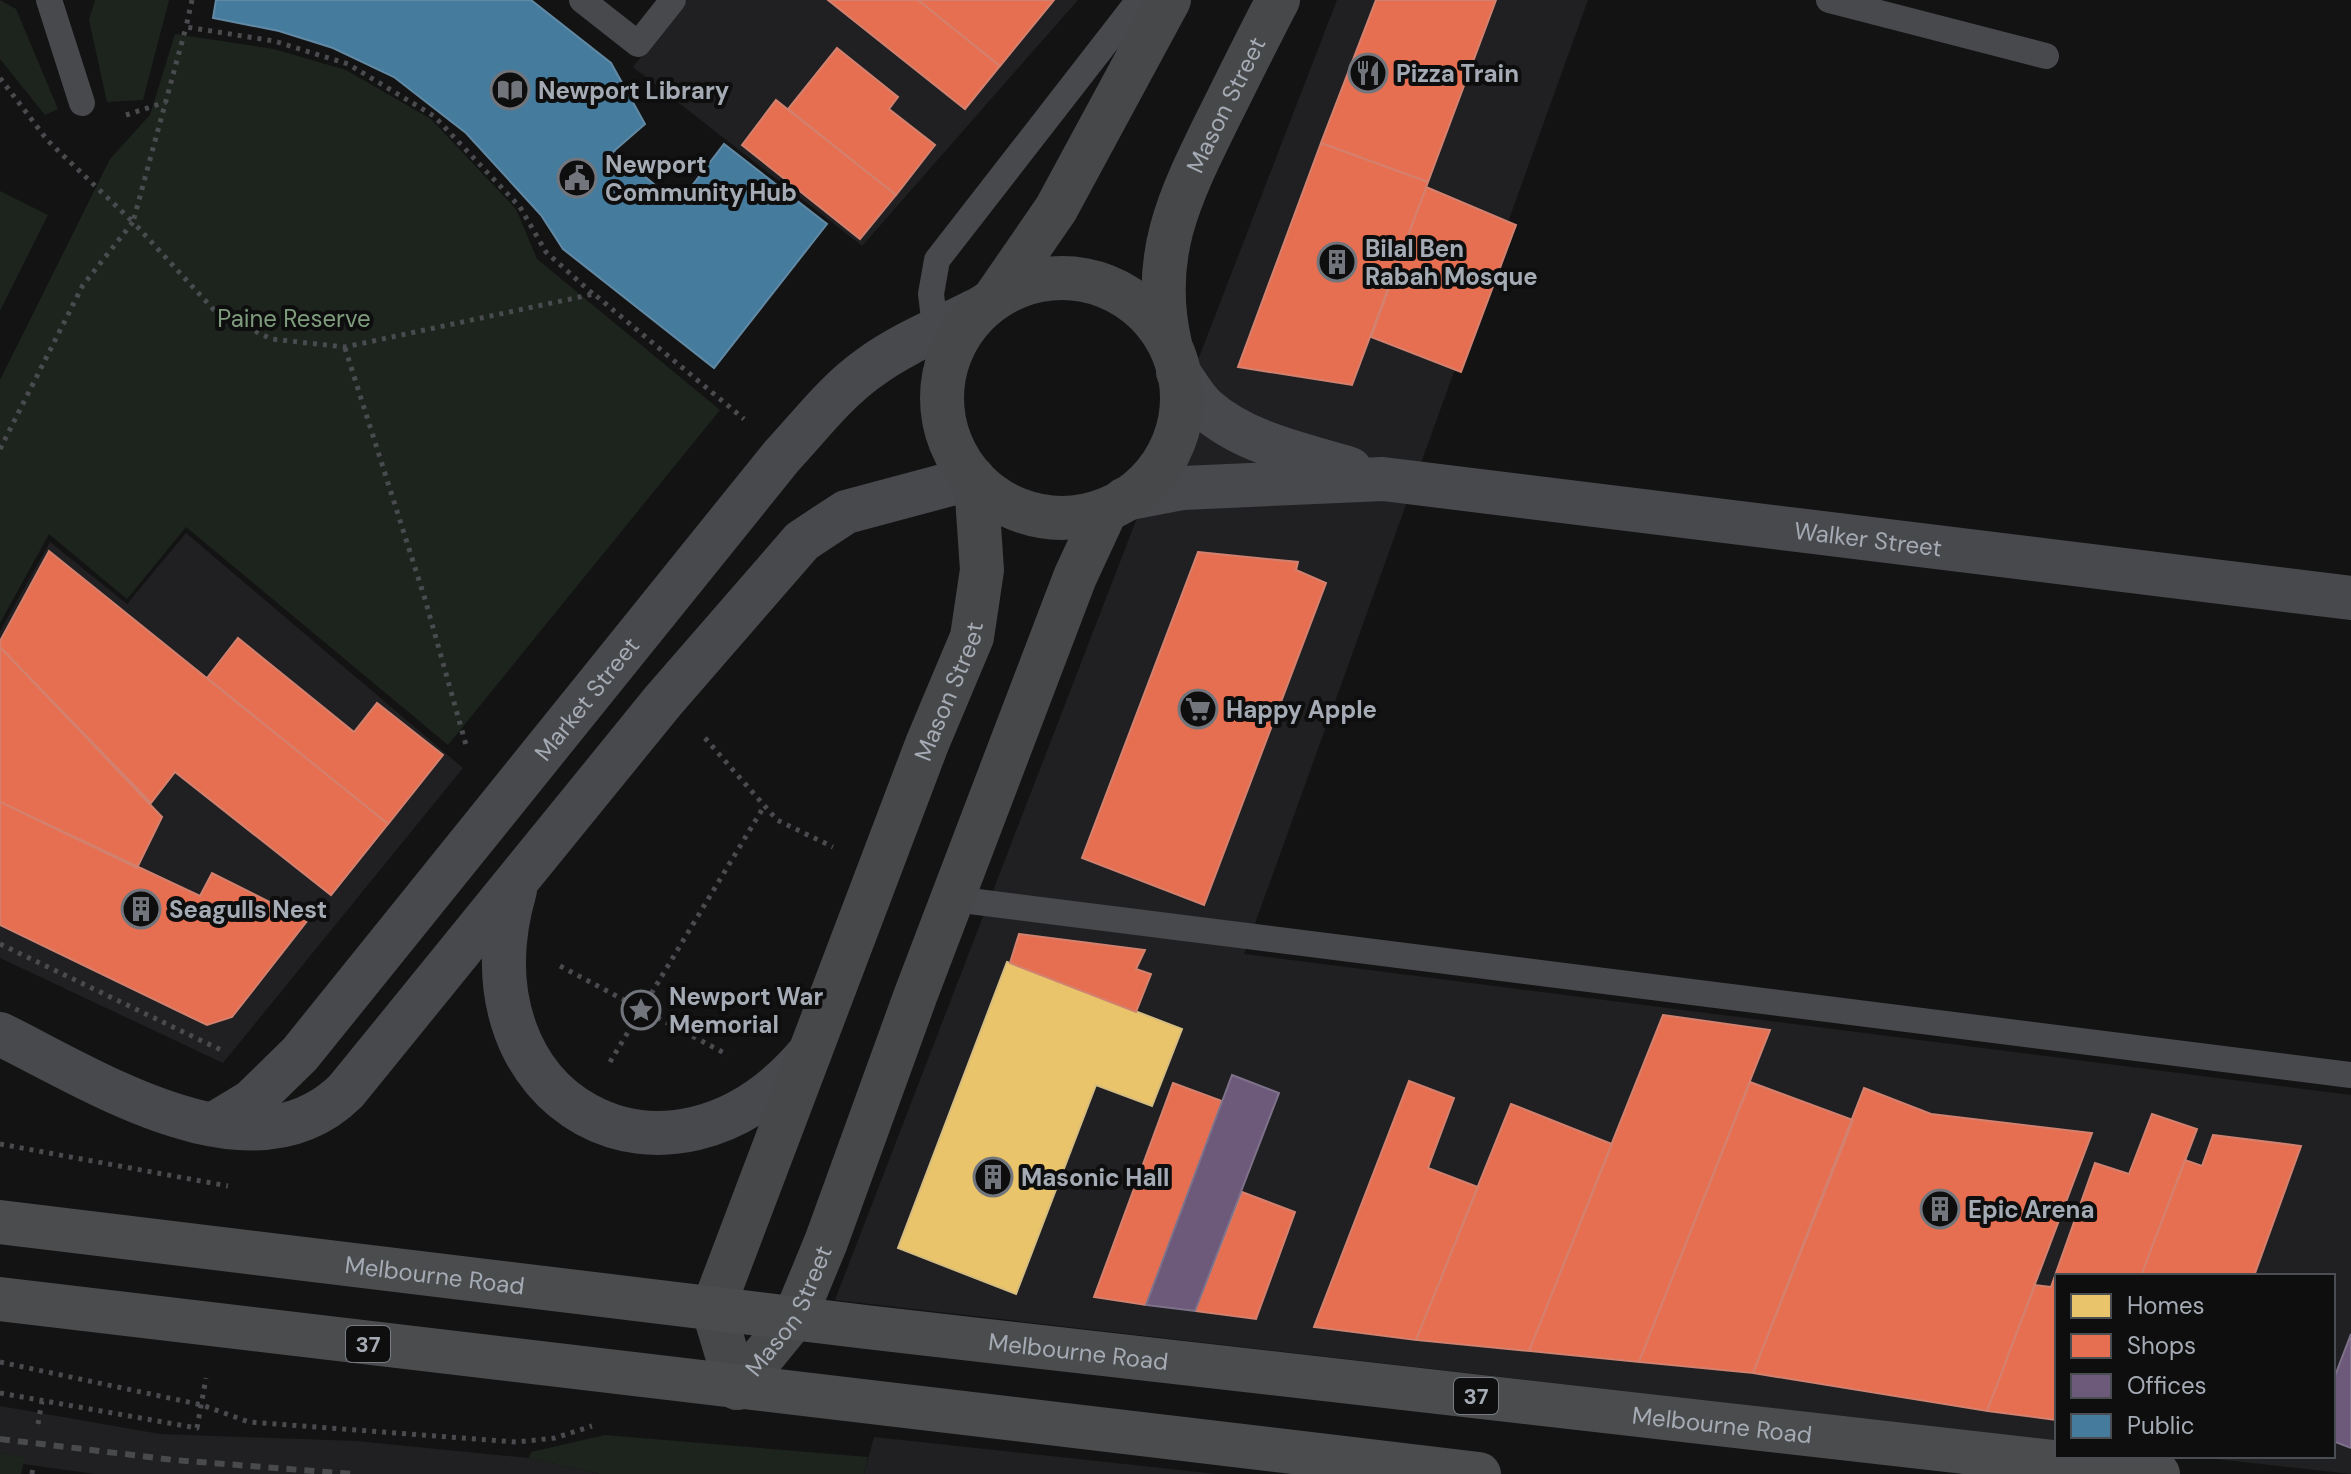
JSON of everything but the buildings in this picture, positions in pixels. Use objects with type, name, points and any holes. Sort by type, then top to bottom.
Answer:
[{"type":"main road","name":"Melbourne Road","points":[[0,1222],[713,1308],[2158,1474]]},
{"type":"main road","name":"37","points":[[0,1299],[1479,1474]]},
{"type":"street","points":[[990,303],[1028,283],[1067,278],[1104,286],[1137,305],[1163,334],[1175,362],[1180,409],[1172,444],[1152,476],[1115,505],[1077,517],[1047,518],[1009,506],[974,480],[949,438],[943,392],[950,354],[971,320],[990,303],[1056,209],[1169,0]]},
{"type":"street","name":"Mason Street","points":[[1175,362],[1162,295],[1164,258],[1173,220],[1192,172],[1278,0]]},
{"type":"street","name":"Market Street","points":[[214,1124],[252,1101],[300,1054],[781,457],[853,380],[895,351],[990,303]]},
{"type":"street","name":"Walker Street","points":[[1175,362],[1203,407],[1232,427],[1274,445],[1383,479]]},
{"type":"street","name":"Walker Street","points":[[1115,505],[1183,488],[1383,479],[2351,598]]},
{"type":"street","points":[[0,1034],[123,1096],[181,1117],[214,1124],[288,1126],[325,1110],[346,1091],[695,663],[802,541],[846,512],[974,480]]},
{"type":"street","name":"Mason Street","points":[[737,1388],[713,1308],[927,744],[972,637],[982,570],[974,480]]},
{"type":"street","name":"Mason Street","points":[[737,1388],[795,1317],[826,1242],[1075,577],[1115,505]]},
{"type":"street","points":[[518,880],[503,941],[507,1009],[517,1038],[535,1071],[551,1089],[581,1111],[639,1131],[674,1133],[692,1130],[748,1107],[792,1073],[810,1052]]},
{"type":"lane","points":[[49,0],[82,103]]},
{"type":"lane","points":[[582,0],[638,44],[673,0]]},
{"type":"lane","points":[[943,392],[931,280],[942,251],[1139,0]]},
{"type":"lane","points":[[1829,0],[2046,56]]},
{"type":"lane","points":[[954,899],[2351,1075]]},
{"type":"path","points":[[0,449],[83,285],[133,222],[192,0]]},
{"type":"path","points":[[186,27],[274,41],[348,64],[434,116],[520,207],[546,252],[736,410],[781,457]]},
{"type":"path","points":[[0,78],[48,141],[133,222],[214,310],[271,339],[345,347],[594,294]]},
{"type":"path","points":[[345,347],[425,599],[466,745]]},
{"type":"path","points":[[705,738],[763,808],[777,820],[837,849]]},
{"type":"path","points":[[581,1111],[763,808]]},
{"type":"path","points":[[0,944],[223,1051]]},
{"type":"path","points":[[548,960],[740,1062]]},
{"type":"path","points":[[0,1144],[228,1186]]},
{"type":"path","points":[[0,1362],[202,1405],[249,1422],[516,1442],[555,1438],[598,1424]]},
{"type":"path","points":[[0,1393],[197,1428],[208,1365]]},
{"type":"path","points":[[38,1424],[42,1401]]},
{"type":"path","points":[[32,1474],[33,1466]]},
{"type":"shaded area","points":[[687,0],[1078,0],[862,246],[633,67]]},
{"type":"shaded area","points":[[1337,0],[1588,0],[1244,954],[2351,1095],[2351,1474],[2207,1458],[2335,1458],[2335,1274],[2055,1274],[2055,1441],[835,1300]]},
{"type":"shaded area","points":[[186,533],[463,768],[223,1063],[0,958],[0,631],[50,542],[127,604]]},
{"type":"shaded area","points":[[0,1406],[160,1434],[356,1441],[529,1458],[600,1474],[95,1474],[23,1464],[24,1457],[0,1453]]},
{"type":"shaded area","points":[[874,1437],[1217,1474],[864,1474]]},
{"type":"green space","points":[[0,0],[16,9],[58,109],[45,115],[0,59]]},
{"type":"green space","points":[[95,0],[169,0],[143,100],[107,102],[89,20]]},
{"type":"green space","name":"Paine Reserve","points":[[175,34],[274,49],[346,70],[431,119],[516,209],[537,259],[720,410],[448,745],[186,527],[127,599],[49,534],[0,623],[0,380],[110,159],[150,115]]},
{"type":"green space","points":[[0,191],[48,215],[0,311]]},
{"type":"green space","points":[[605,1435],[868,1457],[864,1474],[600,1474],[529,1458],[531,1452]]},
{"type":"green space","points":[[0,1453],[25,1457],[21,1474],[0,1474]]},
{"type":"railway","points":[[0,1439],[174,1460],[352,1474]]},
{"type":"place","name":"Pizza Train","points":[[1368,73]]},
{"type":"place","name":"Newport Library","points":[[510,90]]},
{"type":"place","name":"Newport Community Hub","points":[[577,178]]},
{"type":"place","name":"Bilal Ben Rabah Mosque","points":[[1337,262]]},
{"type":"place","name":"Happy Apple","points":[[1198,709]]},
{"type":"place","name":"Seagulls Nest","points":[[141,909]]},
{"type":"place","name":"Newport War Memorial","points":[[641,1010]]},
{"type":"place","name":"Masonic Hall","points":[[993,1177]]},
{"type":"place","name":"Epic Arena","points":[[1940,1209]]}]
